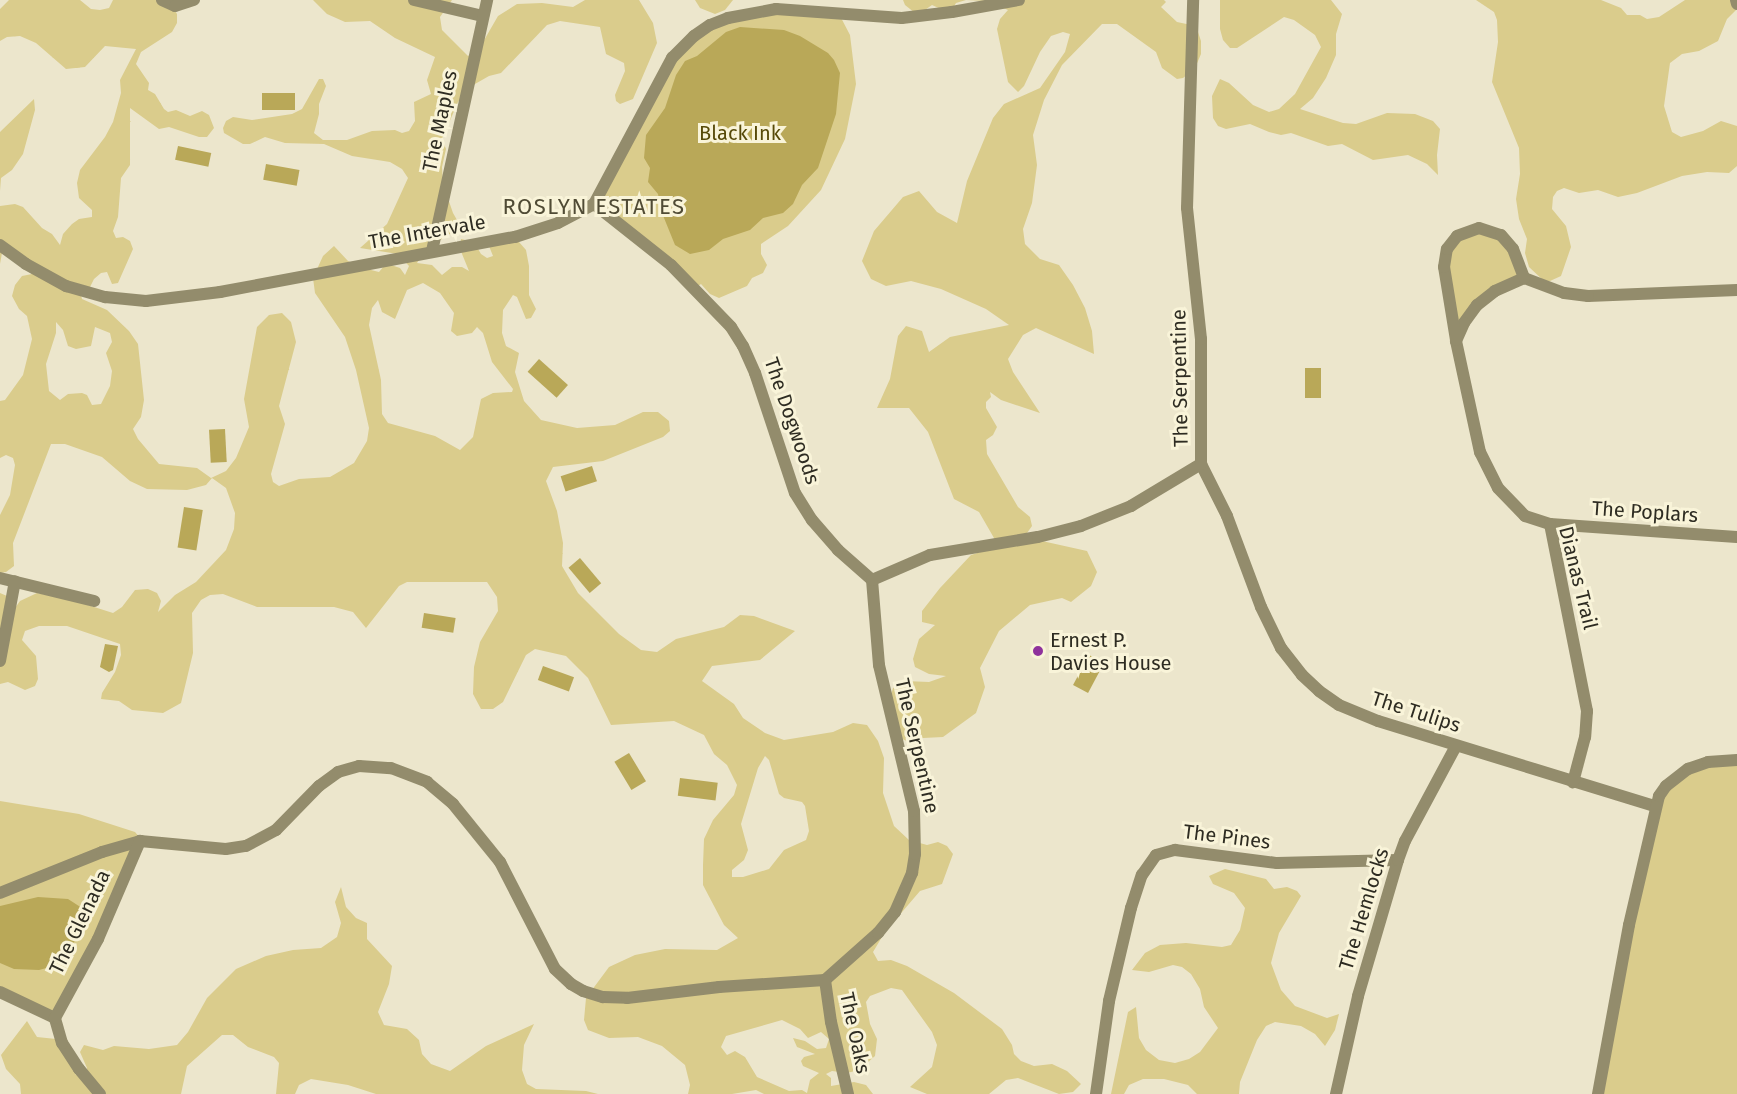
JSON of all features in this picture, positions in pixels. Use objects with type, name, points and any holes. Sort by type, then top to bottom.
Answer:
[{"type":"street","points":[[162,0],[175,6],[194,0]]},
{"type":"street","points":[[414,0],[483,16]]},
{"type":"street","name":"The Maples","points":[[432,251],[487,0]]},
{"type":"street","points":[[594,204],[672,58],[694,36],[710,25],[728,18],[776,9],[902,18],[942,14],[1019,0]]},
{"type":"street","name":"The Serpentine","points":[[825,980],[878,933],[895,912],[912,873],[915,854],[914,811],[879,665],[872,580],[930,555],[1038,537],[1081,526],[1131,506],[1201,464],[1203,411],[1201,339],[1187,208],[1193,0]]},
{"type":"street","points":[[1736,0],[1737,4]]},
{"type":"street","name":"The Intervale","points":[[0,244],[26,264],[66,286],[105,297],[146,301],[220,292],[537,231],[594,204]]},
{"type":"street","name":"The Dogwoods","points":[[594,204],[671,265],[730,327],[743,346],[755,373],[795,493],[812,520],[838,550],[872,580]]},
{"type":"street","name":"Dianas Trail","points":[[1524,278],[1513,249],[1501,235],[1479,228],[1457,236],[1447,249],[1444,267],[1456,341],[1475,437],[1486,469],[1498,488],[1518,511],[1531,519],[1550,524],[1587,711],[1585,737],[1573,782]]},
{"type":"street","points":[[1456,341],[1464,323],[1477,304],[1495,291],[1524,278],[1564,293],[1588,296],[1737,290]]},
{"type":"street","name":"The Tulips","points":[[1201,464],[1227,516],[1276,638],[1302,675],[1339,705],[1456,746],[1655,806]]},
{"type":"street","name":"The Poplars","points":[[1550,524],[1737,537]]},
{"type":"street","points":[[0,578],[94,601]]},
{"type":"street","points":[[0,661],[15,581]]},
{"type":"street","name":"The Hemlocks","points":[[1336,1094],[1358,996],[1398,861],[1406,841],[1456,746]]},
{"type":"street","points":[[1598,1094],[1629,926],[1655,806],[1666,786],[1688,769],[1708,762],[1737,760]]},
{"type":"street","points":[[0,893],[102,852],[140,841],[226,849],[246,846],[276,830],[319,786],[338,772],[359,766],[391,768],[427,782],[453,804],[500,862],[555,969],[571,984],[583,991],[603,997],[627,998],[719,987],[825,980]]},
{"type":"street","name":"The Glenada","points":[[55,1018],[98,939],[140,841]]},
{"type":"street","name":"The Pines","points":[[1096,1094],[1109,1001],[1131,908],[1142,875],[1156,855],[1175,850],[1278,863],[1398,861]]},
{"type":"street","name":"The Oaks","points":[[825,980],[831,1023],[848,1094]]},
{"type":"street","points":[[0,992],[55,1018],[62,1043],[79,1069],[100,1094]]},
{"type":"green space","points":[[9,0],[80,0],[91,9],[100,10],[109,8],[113,0],[194,0],[172,6],[177,14],[177,23],[172,32],[141,52],[136,64],[149,83],[148,90],[155,94],[164,109],[168,112],[176,110],[190,116],[202,111],[209,115],[214,128],[207,137],[199,137],[169,127],[159,129],[130,108],[130,165],[121,178],[118,217],[113,231],[116,238],[123,237],[130,241],[133,249],[118,283],[112,284],[107,272],[101,273],[94,279],[88,291],[81,295],[82,299],[107,310],[129,331],[138,344],[144,400],[141,417],[133,429],[138,439],[159,464],[197,468],[211,478],[226,471],[236,458],[249,427],[244,399],[257,327],[269,315],[282,313],[291,322],[296,342],[279,406],[285,424],[271,474],[273,482],[279,486],[299,479],[330,477],[354,463],[367,441],[369,428],[356,370],[345,337],[315,293],[313,278],[323,256],[334,246],[348,261],[363,268],[379,272],[384,266],[391,265],[400,268],[405,275],[409,266],[398,254],[360,248],[387,224],[408,178],[402,169],[390,162],[352,156],[324,144],[285,143],[265,137],[250,144],[243,144],[224,133],[223,128],[226,121],[233,117],[252,120],[292,114],[302,109],[319,79],[323,79],[326,86],[319,104],[314,133],[323,140],[347,140],[372,131],[395,130],[402,133],[409,131],[415,121],[414,102],[431,94],[427,80],[435,57],[395,38],[370,21],[345,22],[327,14],[313,0],[452,0],[440,17],[442,30],[468,56],[479,49],[498,16],[517,4],[542,3],[573,7],[585,0],[639,0],[653,23],[657,43],[633,99],[620,104],[616,101],[615,95],[625,71],[624,63],[606,54],[600,27],[560,21],[547,25],[501,73],[489,76],[475,84],[458,102],[442,139],[446,149],[442,167],[443,184],[453,213],[461,227],[426,249],[417,263],[432,265],[442,275],[452,267],[462,267],[469,271],[460,249],[461,239],[474,242],[481,254],[487,258],[493,256],[489,246],[504,235],[519,242],[526,250],[529,266],[529,295],[536,309],[531,318],[526,319],[517,297],[513,295],[503,310],[502,333],[506,346],[519,353],[515,372],[524,401],[541,420],[577,428],[615,425],[643,412],[658,412],[669,421],[670,431],[663,437],[603,461],[553,467],[546,481],[557,511],[563,543],[562,566],[578,593],[619,634],[641,650],[657,652],[676,639],[724,627],[740,615],[754,616],[795,631],[760,660],[712,666],[702,681],[734,704],[743,718],[765,733],[784,740],[833,732],[853,723],[867,725],[878,741],[884,758],[883,793],[894,826],[909,840],[927,845],[938,842],[947,846],[953,854],[942,884],[920,891],[885,932],[873,952],[878,961],[891,960],[907,966],[954,993],[1002,1029],[1012,1045],[1014,1054],[1021,1061],[1034,1066],[1052,1064],[1067,1071],[1081,1084],[1073,1092],[1059,1094],[1018,1078],[1006,1080],[989,1094],[927,1094],[910,1087],[932,1067],[937,1045],[932,1032],[902,990],[891,988],[870,996],[866,1002],[870,1024],[877,1039],[875,1056],[859,1070],[847,1073],[832,1071],[826,1074],[831,1078],[831,1086],[854,1082],[866,1085],[873,1094],[764,1094],[756,1090],[732,1094],[688,1094],[690,1085],[685,1065],[662,1046],[638,1037],[609,1038],[588,1030],[584,1020],[586,998],[609,967],[635,955],[665,949],[717,950],[738,938],[724,925],[703,885],[704,839],[713,820],[734,795],[737,785],[727,765],[714,754],[704,735],[674,721],[611,725],[588,678],[566,656],[535,649],[526,655],[503,702],[493,709],[481,709],[473,694],[474,667],[480,642],[498,611],[497,597],[487,582],[407,582],[399,586],[366,628],[353,612],[334,607],[257,607],[223,594],[210,595],[201,600],[192,613],[193,653],[181,703],[163,713],[132,710],[119,701],[101,699],[121,655],[120,644],[67,626],[39,626],[25,631],[22,640],[36,656],[38,679],[35,686],[25,690],[8,682],[0,684],[0,593],[7,596],[15,608],[20,601],[37,593],[72,600],[113,613],[122,607],[135,590],[148,589],[157,593],[161,601],[158,612],[175,595],[196,582],[226,550],[234,529],[235,513],[226,488],[212,478],[206,485],[187,490],[147,489],[130,481],[102,457],[65,444],[51,444],[13,543],[14,566],[0,573],[0,515],[10,495],[15,465],[13,458],[6,455],[0,458],[0,401],[5,400],[23,375],[32,339],[27,316],[19,309],[12,296],[15,285],[22,276],[32,274],[2,253],[0,264],[0,206],[15,204],[23,207],[42,228],[52,234],[60,245],[63,234],[72,224],[79,219],[92,217],[92,210],[79,198],[77,183],[80,170],[105,137],[113,122],[121,93],[120,80],[136,49],[105,46],[85,67],[66,69],[36,43],[20,36],[7,37],[0,41],[0,9]],"holes":[[[423,283],[440,293],[454,313],[451,331],[457,336],[472,333],[477,327],[483,333],[492,362],[513,389],[512,392],[493,393],[481,399],[473,437],[460,450],[435,436],[388,423],[382,414],[381,380],[369,325],[372,308],[378,300],[382,312],[395,319],[407,290]],[[56,322],[63,330],[68,346],[76,349],[91,346],[95,327],[110,333],[112,342],[106,353],[112,371],[110,386],[101,404],[92,405],[87,395],[82,393],[68,394],[60,400],[49,391],[46,364],[56,333]],[[765,756],[769,760],[779,794],[784,798],[802,802],[805,806],[809,831],[806,840],[784,850],[769,869],[743,877],[732,877],[732,870],[744,860],[748,850],[741,824],[758,768]],[[782,1020],[800,1029],[808,1038],[821,1032],[829,1039],[826,1048],[817,1049],[805,1041],[793,1038],[797,1047],[815,1054],[804,1057],[801,1061],[803,1066],[819,1073],[810,1080],[807,1093],[802,1090],[789,1091],[757,1077],[745,1057],[735,1051],[727,1055],[721,1047],[726,1036]]]},
{"type":"green space","points":[[695,0],[733,0],[725,10],[715,14],[700,8]]},
{"type":"green space","points":[[903,0],[966,0],[956,3],[953,8],[943,10],[932,5],[922,12],[915,13],[905,5]]},
{"type":"green space","points":[[966,0],[1164,0],[1166,2],[1161,7],[1177,22],[1196,26],[1201,41],[1201,54],[1195,68],[1183,78],[1177,79],[1162,68],[1156,52],[1117,24],[1102,24],[1062,65],[1044,100],[1033,135],[1037,165],[1032,203],[1023,229],[1025,244],[1040,259],[1059,265],[1073,285],[1085,308],[1092,331],[1094,354],[1036,328],[1023,335],[1008,359],[1013,372],[1040,413],[1001,400],[990,392],[991,397],[986,402],[986,408],[997,427],[993,435],[986,440],[987,454],[1018,507],[1030,517],[1032,526],[1027,533],[1042,541],[1087,551],[1097,572],[1091,586],[1071,602],[1062,598],[1030,605],[999,631],[980,668],[985,687],[976,713],[943,737],[923,738],[912,743],[902,739],[890,699],[893,688],[905,681],[929,682],[946,676],[929,674],[915,667],[913,659],[919,639],[935,625],[922,622],[922,611],[971,555],[990,549],[994,538],[979,512],[954,499],[928,432],[909,408],[877,408],[890,379],[898,336],[906,326],[922,331],[929,352],[950,337],[1009,325],[986,309],[941,289],[911,281],[886,286],[871,279],[862,261],[874,231],[903,197],[919,191],[937,212],[957,223],[967,181],[993,118],[1004,104],[1040,88],[1065,52],[1070,34],[1063,32],[1051,36],[1040,52],[1024,86],[1018,92],[1008,82],[997,29],[1000,19],[1008,10],[987,1]]},
{"type":"green space","points":[[1220,0],[1331,0],[1342,14],[1336,34],[1336,55],[1326,78],[1313,98],[1300,109],[1343,123],[1356,124],[1387,113],[1415,114],[1433,121],[1440,129],[1437,155],[1438,175],[1427,164],[1408,155],[1373,160],[1342,144],[1328,146],[1291,133],[1281,135],[1269,132],[1250,124],[1226,129],[1218,126],[1213,118],[1212,96],[1220,79],[1229,83],[1253,105],[1269,112],[1279,109],[1295,94],[1321,47],[1315,35],[1294,20],[1284,17],[1237,48],[1230,48],[1223,40],[1220,29]]},
{"type":"green space","points":[[1476,0],[1601,0],[1621,8],[1627,15],[1640,15],[1647,19],[1659,17],[1685,0],[1737,0],[1737,9],[1727,19],[1718,41],[1699,51],[1682,54],[1670,63],[1664,106],[1672,132],[1681,137],[1703,131],[1721,121],[1737,126],[1737,166],[1729,173],[1707,172],[1682,176],[1637,193],[1618,197],[1598,190],[1579,193],[1564,188],[1557,191],[1553,197],[1552,209],[1566,226],[1571,247],[1561,276],[1544,281],[1529,267],[1525,253],[1527,239],[1519,219],[1516,199],[1520,174],[1519,148],[1492,82],[1498,42],[1497,20],[1494,12]]},
{"type":"green space","name":"Black Ink","points":[[760,11],[838,12],[850,35],[856,84],[845,139],[821,190],[788,226],[761,244],[761,254],[767,265],[763,273],[752,278],[747,286],[719,298],[710,294],[701,284],[695,288],[594,204],[656,83],[694,36]]},
{"type":"green space","points":[[34,99],[35,110],[23,154],[12,170],[1,178],[0,191],[0,132]]},
{"type":"green space","points":[[1464,232],[1501,235],[1524,278],[1495,291],[1456,341],[1445,257]]},
{"type":"green space","points":[[1737,760],[1737,1094],[1598,1094],[1655,806],[1678,776]]},
{"type":"green space","points":[[0,801],[79,814],[135,832],[141,839],[55,1018],[0,992]]},
{"type":"green space","points":[[1225,869],[1266,879],[1274,889],[1287,887],[1297,891],[1301,896],[1279,933],[1271,963],[1281,990],[1295,1006],[1327,1018],[1339,1014],[1335,1030],[1325,1046],[1315,1034],[1301,1026],[1275,1022],[1266,1026],[1257,1040],[1240,1082],[1239,1094],[1197,1094],[1188,1085],[1164,1079],[1143,1079],[1129,1085],[1124,1094],[1111,1094],[1128,1012],[1136,1007],[1139,1038],[1146,1050],[1159,1060],[1175,1063],[1189,1059],[1200,1052],[1218,1028],[1204,1007],[1200,989],[1191,974],[1182,967],[1173,965],[1149,972],[1132,970],[1145,953],[1160,945],[1186,943],[1222,947],[1231,945],[1240,930],[1245,908],[1234,893],[1213,884],[1209,876]]},
{"type":"green space","points":[[341,887],[346,907],[356,918],[367,923],[367,939],[392,966],[389,984],[378,1012],[384,1025],[407,1029],[419,1040],[422,1054],[431,1064],[450,1071],[486,1046],[534,1024],[524,1045],[522,1070],[527,1084],[536,1089],[586,1091],[598,1094],[376,1094],[348,1085],[311,1079],[299,1085],[295,1094],[276,1094],[279,1063],[274,1057],[248,1047],[233,1035],[222,1035],[187,1066],[181,1094],[21,1094],[20,1084],[6,1069],[1,1055],[27,1021],[37,1037],[56,1039],[76,1075],[85,1074],[87,1068],[80,1052],[84,1045],[103,1050],[114,1046],[149,1049],[177,1045],[188,1032],[207,998],[236,969],[266,956],[293,950],[321,948],[337,937],[341,923],[335,902]]},
{"type":"shaded area","name":"Black Ink","points":[[740,27],[784,30],[800,36],[828,53],[840,73],[836,114],[818,168],[802,185],[793,204],[783,213],[763,218],[750,230],[723,239],[709,250],[690,254],[675,245],[662,213],[658,194],[648,182],[650,168],[644,158],[646,135],[665,108],[676,75],[685,61],[697,56],[726,32]]},
{"type":"shaded area","points":[[262,93],[295,93],[295,110],[262,110]]},
{"type":"shaded area","points":[[178,146],[211,153],[208,167],[175,160]]},
{"type":"shaded area","points":[[266,164],[299,170],[297,186],[263,180]]},
{"type":"shaded area","points":[[539,359],[568,385],[557,398],[528,372]]},
{"type":"shaded area","points":[[1305,368],[1321,368],[1321,398],[1305,398]]},
{"type":"shaded area","points":[[225,429],[227,462],[211,463],[209,430]]},
{"type":"shaded area","points":[[592,466],[597,481],[566,491],[561,476]]},
{"type":"shaded area","points":[[184,507],[203,510],[196,550],[178,547]]},
{"type":"shaded area","points":[[580,558],[601,583],[590,593],[569,568]]},
{"type":"shaded area","points":[[424,613],[456,618],[453,633],[422,628]]},
{"type":"shaded area","points":[[105,644],[118,646],[113,670],[109,672],[100,667]]},
{"type":"shaded area","points":[[1089,655],[1104,663],[1088,693],[1073,685]]},
{"type":"shaded area","points":[[543,666],[574,677],[569,691],[538,680]]},
{"type":"shaded area","points":[[629,753],[646,781],[631,790],[614,762]]},
{"type":"shaded area","points":[[680,778],[718,783],[716,800],[678,796]]},
{"type":"shaded area","points":[[38,897],[68,899],[82,908],[86,920],[84,930],[54,966],[39,970],[14,969],[0,963],[0,906]]},
{"type":"place","name":"Ernest P. Davies House","points":[[1038,651]]},
{"type":"district","name":"ROSLYN ESTATES","points":[[594,207]]}]
